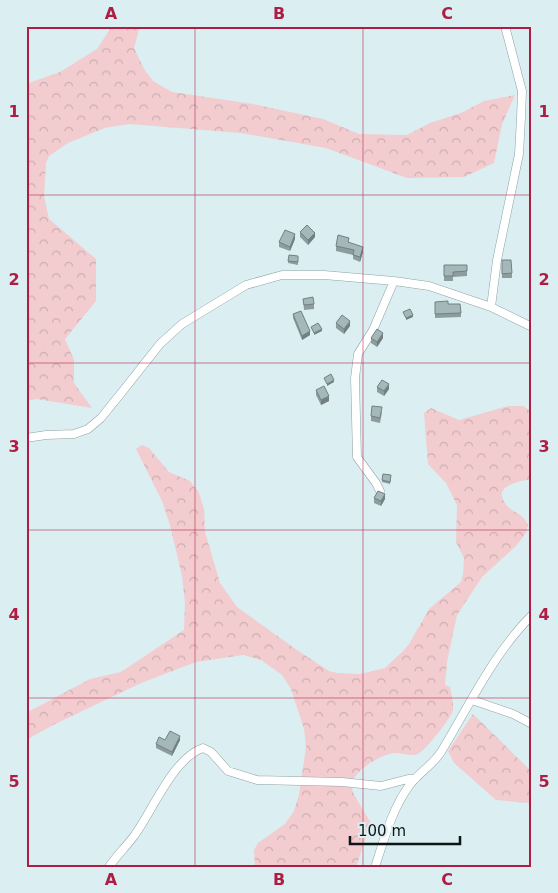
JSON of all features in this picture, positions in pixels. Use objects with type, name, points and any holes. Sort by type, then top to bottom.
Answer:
[{"type":"street","points":[[490,307],[497,260],[519,154],[522,118],[522,91],[505,26]]},
{"type":"street","points":[[26,438],[74,434],[88,429],[101,418],[160,344],[182,324],[246,285],[282,275],[324,275],[429,286],[490,307],[532,327]]},
{"type":"street","points":[[380,491],[358,457],[355,426],[355,378],[358,354],[373,330],[394,281]]},
{"type":"street","points":[[375,867],[389,826],[403,796],[415,779],[439,755],[510,641],[532,615]]},
{"type":"street","points":[[472,700],[513,714],[532,724]]},
{"type":"street","points":[[109,867],[134,837],[178,768],[196,750],[203,748],[211,752],[228,771],[257,780],[342,782],[381,786],[415,779]]},
{"type":"green space","points":[[112,26],[140,26],[134,48],[144,69],[153,81],[172,92],[253,104],[323,119],[359,134],[407,135],[430,123],[461,113],[484,101],[515,95],[502,124],[494,163],[464,177],[407,178],[326,148],[241,133],[129,124],[105,128],[68,143],[49,156],[46,163],[44,196],[49,219],[96,259],[96,301],[65,339],[74,360],[74,383],[92,408],[37,399],[26,401],[26,84],[60,72],[97,49]]},
{"type":"green space","points":[[508,406],[523,406],[532,412],[532,479],[510,485],[502,492],[505,503],[526,521],[528,525],[526,533],[516,546],[482,577],[457,615],[447,662],[445,685],[450,687],[453,704],[453,710],[448,720],[418,754],[389,754],[367,765],[355,777],[352,789],[371,823],[356,867],[255,867],[254,850],[258,843],[285,824],[294,811],[299,795],[306,747],[304,729],[291,689],[282,675],[261,660],[243,655],[196,662],[141,683],[26,740],[26,713],[90,679],[121,672],[184,630],[185,603],[182,576],[170,525],[162,501],[136,449],[142,445],[149,448],[169,472],[190,481],[199,493],[204,509],[205,532],[220,583],[237,607],[329,671],[360,674],[385,668],[403,651],[429,609],[461,582],[463,574],[464,558],[456,542],[457,505],[446,483],[428,464],[424,413],[431,408],[459,420]]},
{"type":"green space","points":[[473,714],[532,772],[532,805],[496,800],[454,763],[448,751]]},
{"type":"building","points":[[307,225],[315,233],[308,240],[300,232]]},
{"type":"building","points":[[285,230],[295,234],[290,247],[279,242]]},
{"type":"building","points":[[338,235],[349,238],[348,242],[363,247],[360,257],[353,255],[354,250],[336,246]]},
{"type":"building","points":[[289,255],[298,256],[298,262],[288,261]]},
{"type":"building","points":[[502,260],[511,260],[512,273],[502,274]]},
{"type":"building","points":[[444,265],[467,265],[467,271],[453,272],[453,276],[444,276]]},
{"type":"building","points":[[313,297],[314,304],[304,305],[303,299]]},
{"type":"building","points":[[448,301],[448,304],[460,304],[461,313],[435,314],[435,302]]},
{"type":"building","points":[[410,309],[413,315],[406,318],[403,312]]},
{"type":"building","points":[[301,311],[310,331],[302,336],[293,314]]},
{"type":"building","points":[[342,315],[350,321],[344,329],[336,323]]},
{"type":"building","points":[[318,323],[322,329],[314,333],[311,327]]},
{"type":"building","points":[[377,329],[383,333],[377,342],[371,338]]},
{"type":"building","points":[[331,374],[334,380],[327,384],[324,378]]},
{"type":"building","points":[[382,380],[389,384],[384,391],[377,387]]},
{"type":"building","points":[[324,386],[329,396],[321,400],[316,390]]},
{"type":"building","points":[[372,406],[382,407],[380,418],[371,416]]},
{"type":"building","points":[[383,474],[391,475],[390,482],[382,480]]},
{"type":"building","points":[[378,491],[385,494],[381,501],[374,498]]},
{"type":"building","points":[[170,731],[180,736],[172,752],[156,744],[159,737],[165,740]]}]
